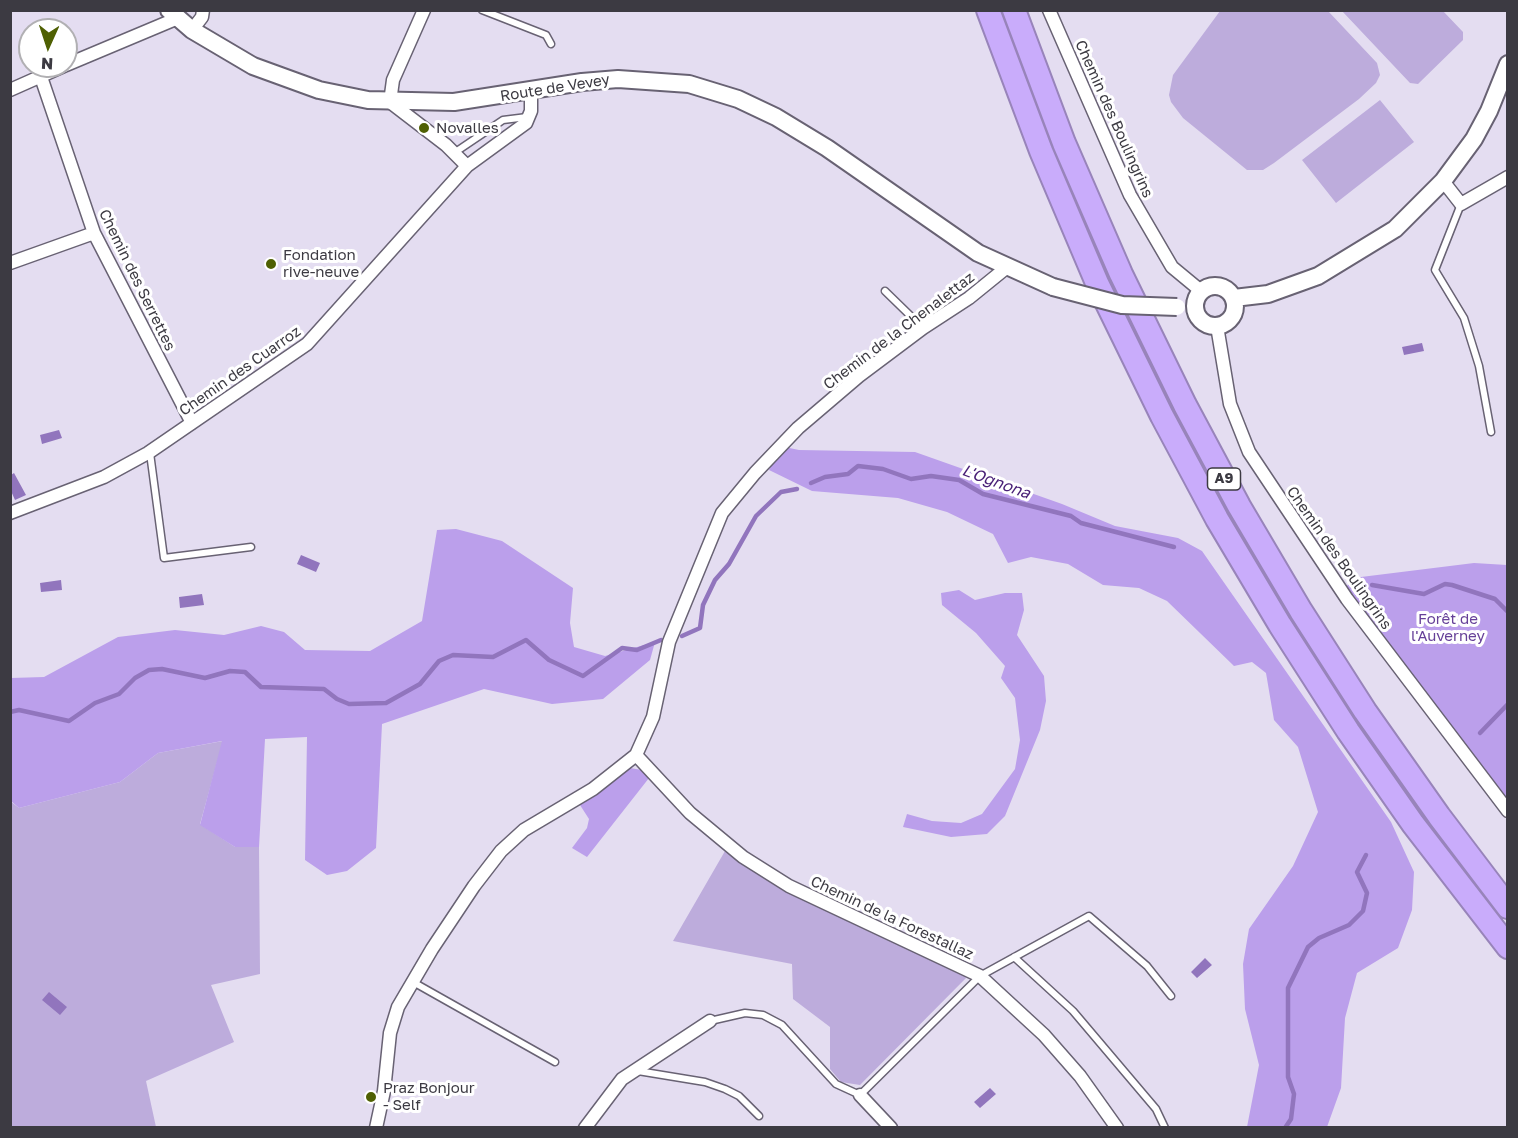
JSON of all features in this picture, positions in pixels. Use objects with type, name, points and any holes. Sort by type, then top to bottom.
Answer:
[{"type":"highway","name":"A9","points":[[988,10],[1041,151],[1097,283],[1162,416],[1217,519],[1280,626],[1348,731],[1413,824],[1508,947]]},
{"type":"highway","name":"A9","points":[[1014,10],[1064,143],[1116,265],[1180,396],[1239,506],[1301,611],[1365,711],[1446,825],[1508,906]]},
{"type":"street","points":[[192,30],[202,17],[203,10]]},
{"type":"street","points":[[424,10],[393,80],[390,102],[467,166]]},
{"type":"street","name":"Chemin des Boulingrins","points":[[1049,10],[1130,195],[1172,267],[1198,298]]},
{"type":"street","points":[[78,60],[174,14]]},
{"type":"street","name":"Route de Vevey","points":[[174,14],[192,30],[239,59],[286,79],[334,94],[390,102],[454,102],[582,82],[654,80],[689,84],[738,99],[776,117],[827,148],[978,253],[1006,268],[1072,294],[1122,304],[1177,306],[1198,298]]},
{"type":"street","points":[[1234,298],[1268,294],[1291,287],[1346,261],[1395,228],[1443,181],[1474,139],[1494,100],[1508,64]]},
{"type":"street","points":[[10,90],[39,78]]},
{"type":"street","name":"Chemin des Serrettes","points":[[41,78],[94,234],[192,423]]},
{"type":"street","points":[[530,117],[531,91]]},
{"type":"street","name":"Chemin des Cuarroz","points":[[10,513],[104,477],[150,452],[307,344],[467,166],[526,123],[530,117]]},
{"type":"street","points":[[1443,181],[1461,204],[1508,177]]},
{"type":"street","points":[[10,263],[94,234]]},
{"type":"street","name":"Chemin de la Chenalettaz","points":[[376,1128],[384,1091],[390,1033],[398,1007],[432,949],[501,851],[524,830],[593,789],[636,756],[653,717],[669,642],[722,513],[755,473],[798,428],[859,376],[923,328],[969,298],[1006,268]]},
{"type":"street","points":[[1211,286],[1222,287],[1234,298],[1236,306],[1230,320],[1217,326],[1201,321],[1198,298],[1211,286]]},
{"type":"street","name":"Chemin des Boulingrins","points":[[1217,326],[1230,404],[1249,452],[1347,599],[1508,811]]},
{"type":"street","name":"Chemin de la Forestallaz","points":[[636,756],[690,813],[743,857],[789,886],[980,976],[1044,1035],[1080,1076],[1116,1128]]},
{"type":"street","points":[[585,1128],[622,1079],[638,1071],[710,1021]]},
{"type":"street","points":[[860,1095],[891,1128]]},
{"type":"lane","points":[[482,10],[546,35],[551,44]]},
{"type":"lane","points":[[454,153],[503,120],[530,117]]},
{"type":"lane","points":[[1461,204],[1435,270],[1464,318],[1479,366],[1491,432]]},
{"type":"lane","points":[[885,291],[923,328]]},
{"type":"lane","points":[[150,452],[164,558],[251,547]]},
{"type":"lane","points":[[710,1021],[745,1013],[763,1015],[782,1025],[836,1084],[860,1095],[980,976],[1089,916],[1147,966],[1171,996]]},
{"type":"lane","points":[[1014,957],[1073,1011],[1156,1109],[1165,1128]]},
{"type":"lane","points":[[413,982],[555,1062]]},
{"type":"lane","points":[[638,1071],[705,1082],[725,1089],[739,1096],[759,1116]]},
{"type":"shaded area","points":[[1220,11],[1328,11],[1377,63],[1380,75],[1376,83],[1359,99],[1274,163],[1263,170],[1247,170],[1183,118],[1171,102],[1169,95],[1173,75]]},
{"type":"shaded area","points":[[1342,11],[1443,11],[1463,32],[1463,40],[1418,84],[1410,83]]},
{"type":"shaded area","points":[[1380,100],[1414,142],[1336,203],[1302,160]]},
{"type":"shaded area","points":[[1422,343],[1424,351],[1404,355],[1402,347]]},
{"type":"shaded area","points":[[59,430],[62,438],[42,444],[40,435]]},
{"type":"shaded area","points":[[14,473],[26,495],[15,500],[11,491],[11,475]]},
{"type":"shaded area","points":[[301,555],[320,563],[316,572],[297,564]]},
{"type":"shaded area","points":[[61,580],[62,590],[41,592],[40,583]]},
{"type":"shaded area","points":[[202,594],[204,605],[180,608],[179,597]]},
{"type":"shaded area","points":[[223,741],[200,824],[235,847],[259,847],[260,974],[211,985],[234,1042],[146,1081],[156,1127],[11,1127],[10,801],[19,808],[120,782],[158,753]]},
{"type":"shaded area","points":[[725,851],[778,884],[782,890],[962,972],[966,978],[860,1085],[841,1082],[830,1069],[830,1027],[793,999],[792,964],[673,941]]},
{"type":"shaded area","points":[[1205,958],[1212,965],[1197,978],[1191,972]]},
{"type":"shaded area","points":[[49,992],[67,1007],[60,1015],[42,1000]]},
{"type":"shaded area","points":[[990,1088],[996,1094],[980,1108],[974,1102]]},
{"type":"green space","points":[[780,446],[799,450],[915,452],[1062,504],[1115,526],[1178,538],[1202,551],[1391,822],[1414,872],[1412,910],[1398,948],[1357,973],[1345,1018],[1341,1088],[1327,1127],[1247,1127],[1259,1065],[1245,1009],[1243,964],[1249,929],[1293,866],[1318,812],[1298,747],[1274,720],[1266,673],[1252,662],[1234,666],[1167,601],[1139,588],[1103,585],[1068,564],[1031,557],[1008,563],[993,534],[947,512],[898,498],[812,491],[769,470]]},
{"type":"green space","points":[[456,529],[502,541],[573,588],[570,623],[574,647],[605,656],[655,642],[650,660],[603,699],[552,704],[484,689],[382,724],[376,848],[347,871],[327,875],[305,860],[307,737],[265,739],[259,847],[235,847],[200,825],[222,741],[158,753],[120,782],[19,808],[11,801],[11,678],[44,677],[118,637],[175,630],[224,635],[261,626],[284,632],[305,650],[370,651],[422,621],[437,530]]},
{"type":"green space","name":"Forêt de l'Auverney","points":[[1474,563],[1507,565],[1507,800],[1343,588],[1361,577]]},
{"type":"green space","points":[[959,590],[975,600],[1005,593],[1022,593],[1024,610],[1017,635],[1044,676],[1046,701],[1040,730],[1005,816],[987,834],[951,837],[903,827],[907,814],[932,821],[961,823],[982,814],[1015,769],[1020,740],[1015,698],[1001,678],[1005,666],[976,633],[942,605],[941,593]]},
{"type":"green space","points":[[630,768],[642,770],[649,778],[587,857],[572,848],[587,828],[589,819],[580,801]]},
{"type":"waterway","name":"L'Ognona","points":[[811,483],[825,477],[848,474],[858,466],[883,469],[911,479],[931,476],[959,480],[983,494],[1071,516],[1081,523],[1174,547]]},
{"type":"waterway","name":"L'Ognona","points":[[682,636],[700,628],[703,605],[715,580],[729,564],[756,516],[781,492],[797,489]]},
{"type":"waterway","name":"L'Ognona","points":[[1372,585],[1424,594],[1445,584],[1452,585],[1495,599],[1508,612]]},
{"type":"waterway","name":"L'Ognona","points":[[10,712],[19,710],[69,721],[95,703],[119,694],[135,678],[149,670],[162,669],[205,678],[230,671],[245,672],[261,687],[324,689],[337,699],[349,704],[386,703],[420,684],[439,661],[453,655],[493,657],[526,640],[549,660],[583,676],[622,648],[637,650],[661,640]]},
{"type":"waterway","points":[[1480,733],[1508,704]]},
{"type":"waterway","points":[[1285,1128],[1291,1119],[1294,1094],[1288,1077],[1288,988],[1308,947],[1319,938],[1349,925],[1363,911],[1367,893],[1357,872],[1366,855]]},
{"type":"place","name":"Novalles","points":[[424,128]]},
{"type":"place","name":"Fondation rive-neuve","points":[[271,264]]},
{"type":"place","name":"Praz Bonjour - Self","points":[[371,1097]]}]
